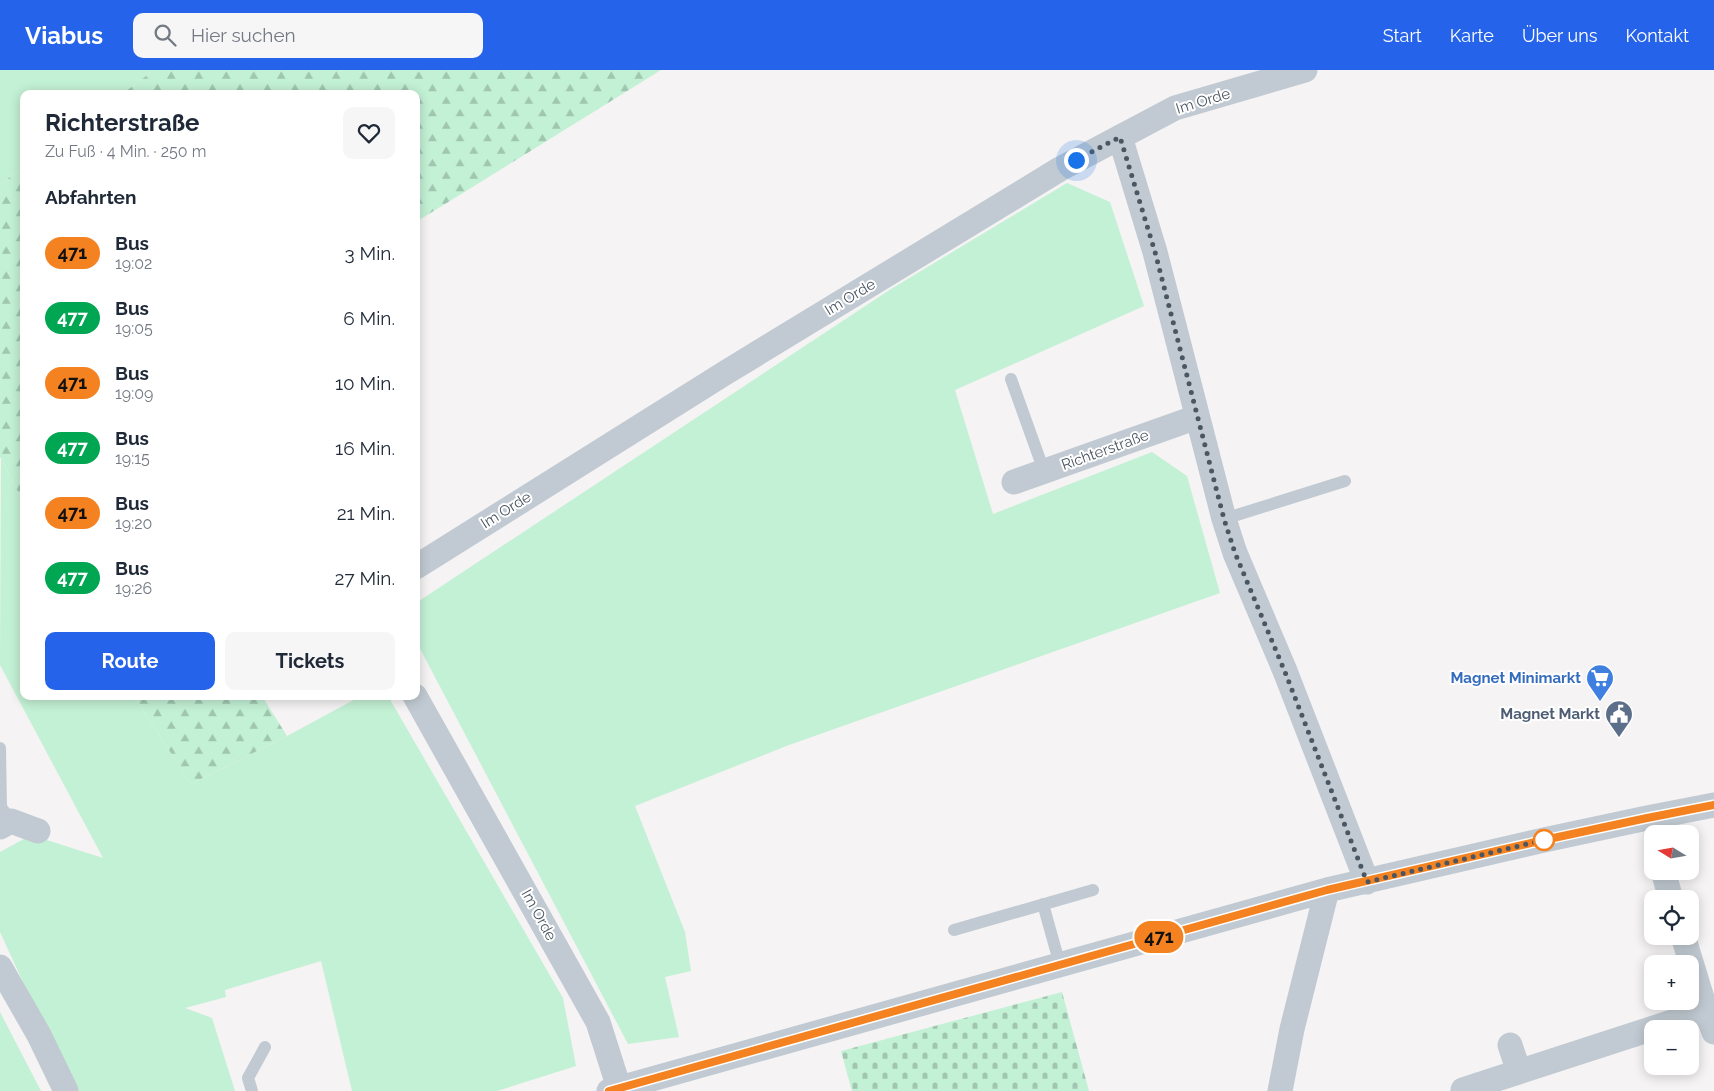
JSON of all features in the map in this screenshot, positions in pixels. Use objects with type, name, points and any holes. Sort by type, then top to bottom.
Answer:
[{"type":"street","name":"Im Orde","points":[[420,565],[767,348],[1060,169],[1175,108],[1305,70]]},
{"type":"street","points":[[1120,137],[1155,252],[1224,519],[1235,553],[1285,672],[1367,882]]},
{"type":"street","name":"Richterstraße","points":[[1014,482],[1197,417]]},
{"type":"street","name":"Im Orde","points":[[417,700],[598,1022],[614,1089]]},
{"type":"street","points":[[1656,825],[1714,806]]},
{"type":"street","points":[[5,824],[38,830]]},
{"type":"street","points":[[614,1089],[1327,890],[1644,828]]},
{"type":"street","points":[[1280,1091],[1292,1029],[1327,890]]},
{"type":"street","points":[[1463,1090],[1519,1072],[1710,1022],[1686,945]]},
{"type":"street","points":[[0,967],[39,1035],[66,1091]]},
{"type":"street","points":[[1510,1045],[1519,1072]]},
{"type":"lane","points":[[1011,379],[1044,471]]},
{"type":"lane","points":[[1224,519],[1345,481]]},
{"type":"lane","points":[[0,748],[1,807],[5,824]]},
{"type":"lane","points":[[954,930],[1093,890]]},
{"type":"lane","points":[[1043,904],[1060,965]]},
{"type":"lane","points":[[252,1091],[248,1078],[265,1047]]},
{"type":"green space","points":[[0,70],[154,70],[127,90],[20,90],[20,170],[0,184]]},
{"type":"green space","points":[[154,70],[661,70],[420,220],[420,90],[127,90]]},
{"type":"green space","points":[[20,170],[20,496],[0,458],[0,184]]},
{"type":"green space","points":[[1067,183],[1110,202],[1144,306],[955,390],[993,514],[1152,452],[1187,476],[1220,593],[789,745],[635,806],[685,932],[691,971],[665,977],[679,1037],[628,1044],[420,649],[420,600],[891,289]]},
{"type":"green space","points":[[1,458],[20,496],[20,700],[137,700],[191,784],[354,700],[390,700],[563,998],[576,1066],[497,1091],[352,1091],[321,961],[225,990],[226,997],[185,1008],[212,1018],[235,1091],[73,1091],[0,932],[0,852],[31,835],[103,858],[0,665]]},
{"type":"green space","points":[[137,700],[264,700],[287,736],[191,784]]},
{"type":"green space","points":[[1062,992],[1089,1091],[852,1091],[841,1051]]},
{"type":"green space","points":[[0,1012],[41,1091],[0,1091]]},
{"type":"bus line","name":"471","points":[[609,1091],[1327,890],[1544,840],[1714,805]]},
{"type":"place","name":"Magnet Minimarkt","points":[[1600,702]]},
{"type":"place","name":"Magnet Markt","points":[[1619,738]]},
{"type":"route","points":[[1076,160],[1120,137],[1155,252],[1224,519],[1235,553],[1285,672],[1367,882],[1544,840]]}]
